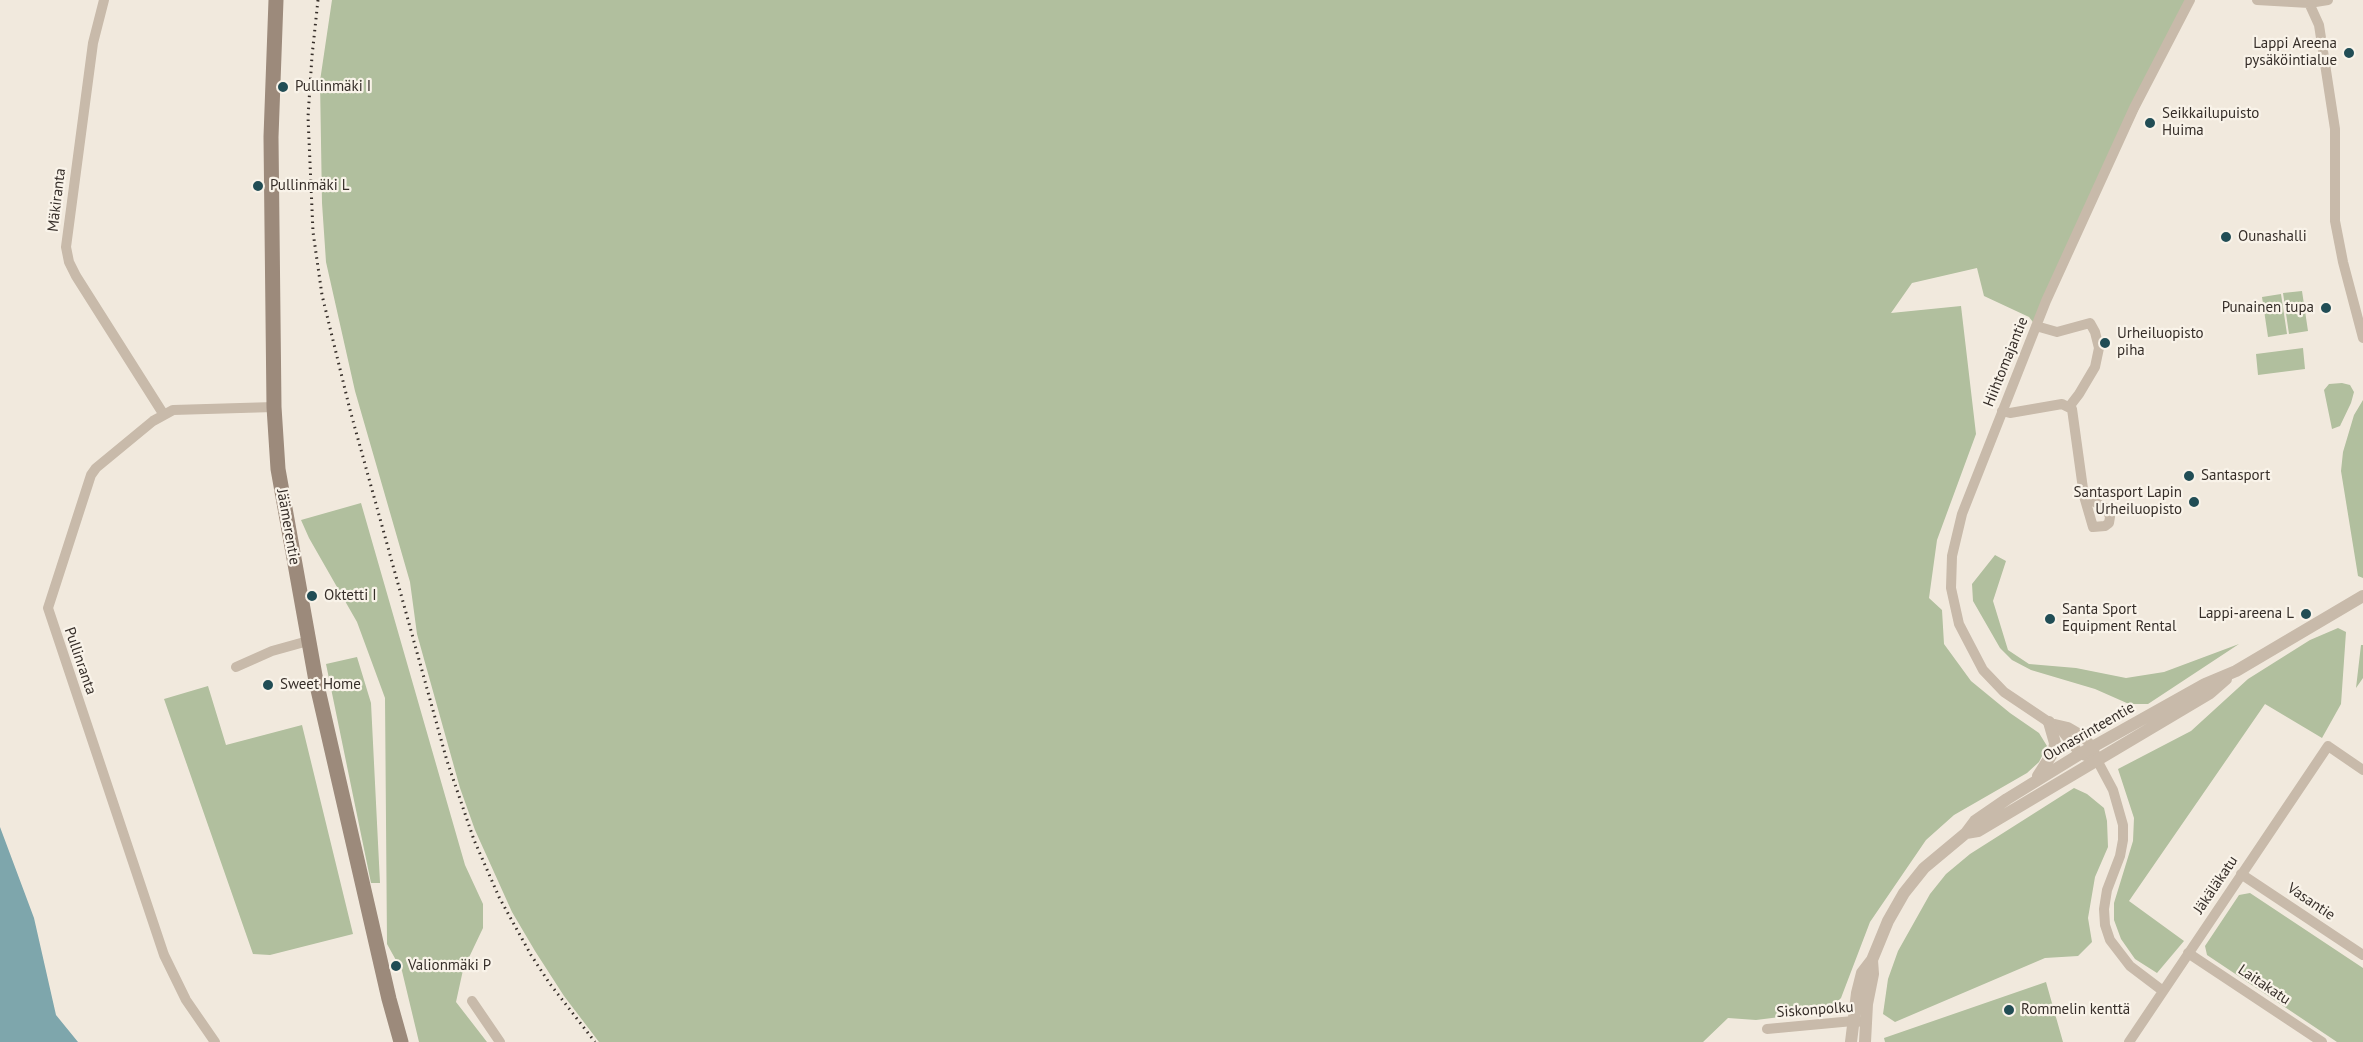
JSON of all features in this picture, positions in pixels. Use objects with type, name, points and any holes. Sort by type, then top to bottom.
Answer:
[{"type":"main road","name":"Jäämerentie","points":[[276,0],[271,137],[274,406],[278,469],[308,641],[389,999],[401,1042]]},
{"type":"street","name":"Mäkiranta","points":[[104,0],[93,43],[66,247],[69,262],[76,276],[164,415]]},
{"type":"street","name":"Hiihtomajantie","points":[[2080,754],[2062,731],[2004,692],[1983,670],[1959,624],[1951,588],[1952,556],[1956,532],[2002,411],[2073,238],[2134,108],[2190,0]]},
{"type":"street","points":[[2257,0],[2309,3],[2328,0]]},
{"type":"street","points":[[2309,3],[2319,25],[2335,129],[2336,221],[2343,262],[2363,338]]},
{"type":"street","points":[[2036,326],[2057,332],[2090,323],[2099,343],[2097,363],[2079,394],[2069,406]]},
{"type":"street","points":[[2002,411],[2062,405],[2072,409],[2085,496]]},
{"type":"street","name":"Pullinranta","points":[[215,1042],[186,1000],[164,955],[48,609],[91,475],[96,468],[164,415],[179,409],[274,406]]},
{"type":"street","name":"Ounasrinteentie","points":[[1851,1042],[1873,974],[1872,960],[1888,921],[1904,893],[1924,867],[1966,833],[1976,821],[2031,783],[2080,754],[2205,684],[2236,670],[2363,596]]},
{"type":"street","points":[[236,667],[272,651],[308,641]]},
{"type":"street","name":"Ounasrinteentie","points":[[1966,833],[1978,831],[2210,693],[2236,670]]},
{"type":"street","name":"Hiihtomajantie","points":[[2049,722],[2068,727],[2080,734],[2093,747]]},
{"type":"street","points":[[2031,783],[2042,772],[2054,751],[2055,743],[2049,722]]},
{"type":"street","name":"Jäkäläkatu","points":[[2129,1042],[2328,746],[2363,770]]},
{"type":"street","points":[[2093,747],[2097,760],[2113,790],[2123,825],[2120,856],[2107,890],[2104,909],[2105,926],[2117,951],[2130,966],[2163,991]]},
{"type":"street","points":[[2080,754],[2097,760]]},
{"type":"street","name":"Vasantie","points":[[2241,874],[2363,956]]},
{"type":"street","name":"Laitakatu","points":[[2188,953],[2322,1042]]},
{"type":"street","points":[[472,1001],[500,1042]]},
{"type":"street","name":"Ounasrinteentie","points":[[1859,1021],[1865,1042]]},
{"type":"street","name":"Siskonpolku","points":[[1767,1029],[1859,1021]]},
{"type":"green space","points":[[332,0],[2190,0],[2036,326],[2029,317],[1984,296],[1977,268],[1912,283],[1891,313],[1961,306],[1976,434],[1937,540],[1929,598],[1942,610],[1944,644],[1971,681],[2039,733],[2047,746],[2039,762],[2027,773],[1954,815],[1926,840],[1870,922],[1841,998],[1828,1011],[1756,1020],[1728,1018],[1703,1042],[599,1042],[564,996],[512,912],[475,830],[460,788],[417,634],[410,582],[355,391],[326,262],[322,203],[320,81]]},
{"type":"green space","points":[[2302,291],[2308,331],[2289,334],[2283,293]]},
{"type":"green space","points":[[2281,294],[2287,334],[2268,337],[2262,297]]},
{"type":"green space","points":[[2303,348],[2305,369],[2258,375],[2256,354]]},
{"type":"green space","points":[[2329,384],[2350,385],[2354,392],[2340,426],[2332,429],[2324,390]]},
{"type":"green space","points":[[2363,400],[2363,578],[2358,576],[2341,471],[2343,452],[2354,415]]},
{"type":"green space","points":[[361,503],[465,865],[483,904],[483,928],[463,970],[456,1002],[487,1042],[419,1042],[402,971],[387,944],[385,698],[357,622],[301,520]]},
{"type":"green space","points":[[1995,555],[2006,561],[1993,601],[2008,650],[2029,664],[2076,668],[2126,678],[2164,672],[2239,644],[2148,704],[2129,704],[2095,689],[2031,670],[2012,660],[2000,648],[1973,601],[1972,584]]},
{"type":"green space","points":[[2338,628],[2346,632],[2341,704],[2322,738],[2265,704],[2129,901],[2184,941],[2157,973],[2135,959],[2121,939],[2114,920],[2114,903],[2133,841],[2134,818],[2118,769],[2191,731],[2248,679],[2310,640]]},
{"type":"green space","points":[[2361,645],[2363,645],[2363,678],[2356,688]]},
{"type":"green space","points":[[357,657],[371,703],[380,883],[371,883],[326,664]]},
{"type":"green space","points":[[208,686],[226,745],[302,725],[353,934],[270,955],[253,954],[164,699]]},
{"type":"green space","points":[[2074,788],[2087,794],[2104,808],[2107,821],[2108,847],[2095,877],[2088,918],[2092,942],[2078,956],[2045,958],[1895,1022],[1883,1014],[1888,979],[1898,951],[1930,894],[1946,874],[1970,854]]},
{"type":"green space","points":[[2250,893],[2363,968],[2363,1042],[2337,1042],[2207,955],[2205,946],[2239,895]]},
{"type":"green space","name":"Rommelin kenttä","points":[[2046,982],[2063,1042],[1885,1042],[1884,1038]]},
{"type":"water","points":[[0,827],[34,918],[56,1015],[78,1042],[0,1042]]},
{"type":"railway","points":[[318,0],[308,117],[313,232],[322,295],[350,410],[447,761],[474,840],[499,897],[531,955],[550,984],[595,1042]]},
{"type":"place","name":"Lappi Areena pysäköintialue","points":[[2349,53]]},
{"type":"place","name":"Pullinmäki I","points":[[283,87]]},
{"type":"place","name":"Seikkailupuisto Huima","points":[[2150,123]]},
{"type":"place","name":"Pullinmäki L","points":[[258,186]]},
{"type":"place","name":"Ounashalli","points":[[2226,237]]},
{"type":"place","name":"Punainen tupa","points":[[2326,308]]},
{"type":"place","name":"Urheiluopisto piha","points":[[2105,343]]},
{"type":"place","name":"Santasport","points":[[2189,476]]},
{"type":"place","name":"Santasport Lapin Urheiluopisto","points":[[2194,502]]},
{"type":"place","name":"Oktetti I","points":[[312,596]]},
{"type":"place","name":"Lappi-areena L","points":[[2306,614]]},
{"type":"place","name":"Santa Sport Equipment Rental","points":[[2050,619]]},
{"type":"place","name":"Sweet Home","points":[[268,685]]},
{"type":"place","name":"Valionmäki P","points":[[396,966]]},
{"type":"place","name":"Rommelin kenttä","points":[[2009,1010]]}]
